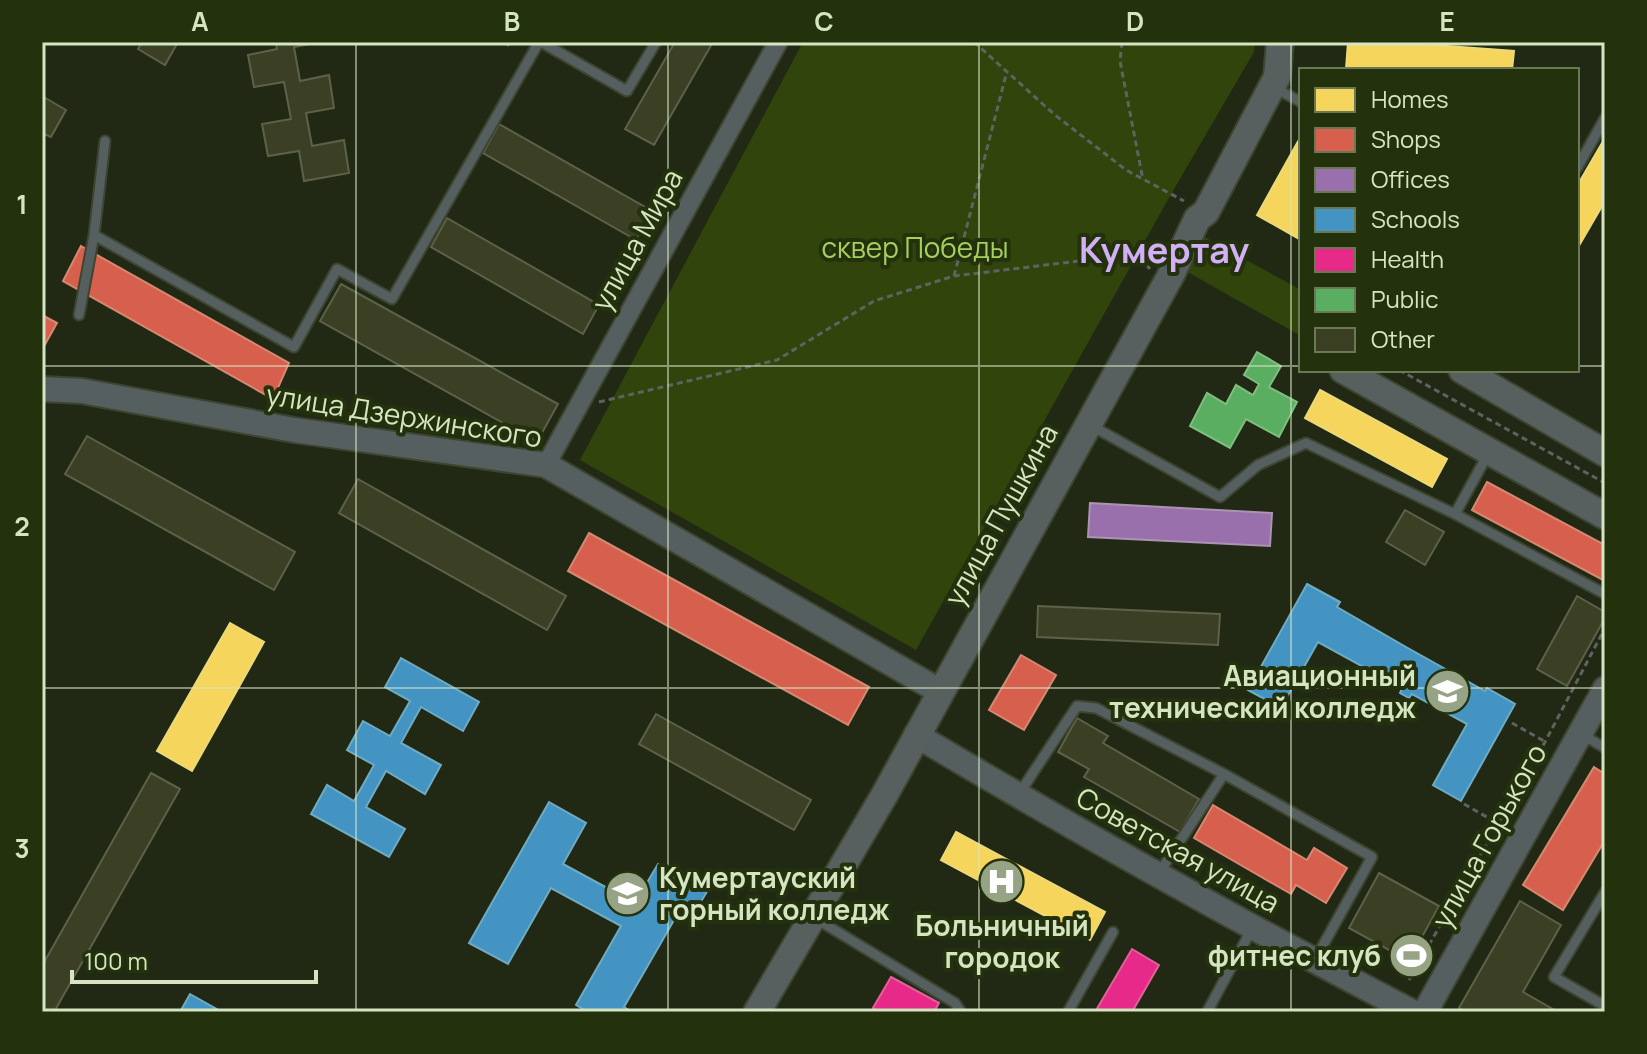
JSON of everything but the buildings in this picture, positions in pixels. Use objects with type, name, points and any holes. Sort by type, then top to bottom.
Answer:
[{"type":"main road","name":"улица Пушкина","points":[[757,1012],[941,692],[1197,219],[1206,212],[1277,77],[1280,42]]},
{"type":"main road","points":[[1346,372],[1605,516]]},
{"type":"main road","points":[[1465,372],[1605,453]]},
{"type":"street","name":"улица Мира","points":[[546,465],[778,42]]},
{"type":"street","name":"улица Дзержинского","points":[[42,389],[82,391],[294,430],[546,465],[941,692]]},
{"type":"street","name":"улица Горького","points":[[1425,1012],[1605,689]]},
{"type":"street","name":"Советская улица","points":[[916,735],[1314,961],[1412,1012]]},
{"type":"lane","points":[[94,235],[294,347],[337,269],[392,299],[540,42],[627,91],[656,42]]},
{"type":"lane","points":[[1272,87],[1299,101]]},
{"type":"lane","points":[[1579,164],[1605,118]]},
{"type":"lane","points":[[79,315],[94,235],[105,141]]},
{"type":"lane","points":[[1087,423],[1220,497],[1258,465],[1306,443],[1455,514],[1605,594]]},
{"type":"lane","points":[[1455,514],[1488,453]]},
{"type":"lane","points":[[1018,795],[1077,706],[1096,708],[1224,774],[1372,857],[1314,961]]},
{"type":"lane","points":[[1580,733],[1605,748]]},
{"type":"lane","points":[[1159,873],[1224,774]]},
{"type":"lane","points":[[1605,892],[1554,977],[1605,1006]]},
{"type":"lane","points":[[812,916],[955,1009]]},
{"type":"lane","points":[[1207,1012],[1254,926]]},
{"type":"lane","points":[[1068,1012],[1113,932]]},
{"type":"path","points":[[504,42],[508,45],[513,42]]},
{"type":"path","points":[[974,42],[1055,115],[1143,180],[1206,212]]},
{"type":"path","points":[[1122,42],[1120,61],[1143,180]]},
{"type":"path","points":[[954,276],[1007,71]]},
{"type":"path","points":[[576,408],[777,360],[874,301],[954,276],[1137,254],[1164,285]]},
{"type":"path","points":[[1403,372],[1605,483]]},
{"type":"path","points":[[1409,980],[1545,742],[1605,628]]},
{"type":"path","points":[[1512,723],[1545,742]]},
{"type":"path","points":[[1464,804],[1499,824]]},
{"type":"green space","name":"сквер Победы","points":[[803,42],[1255,42],[1254,52],[916,650],[580,460]]},
{"type":"green space","points":[[1203,236],[1299,289],[1299,335],[1184,270]]},
{"type":"place","name":"Авиационный технический колледж","points":[[1447,692]]},
{"type":"place","name":"Больничный городок","points":[[1002,882]]},
{"type":"place","name":"Кумертауский горный колледж","points":[[628,894]]},
{"type":"place","name":"фитнес клуб","points":[[1412,956]]},
{"type":"district","name":"Кумертау","points":[[1164,250]]}]
